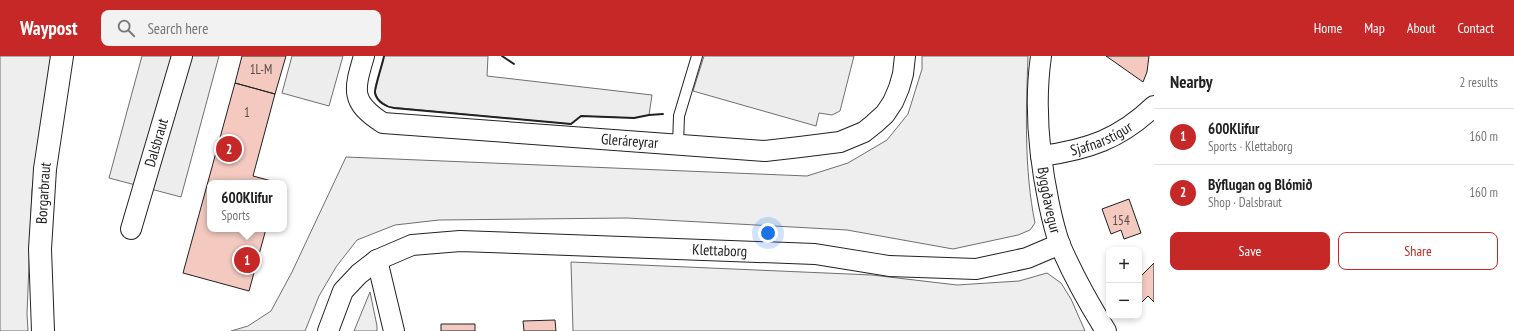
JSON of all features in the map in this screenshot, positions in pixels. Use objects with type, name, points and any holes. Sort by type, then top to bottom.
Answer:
[{"type":"street","name":"Borgarbraut","points":[[43,331],[40,249],[45,169],[62,56]]},
{"type":"street","name":"Dalsbraut","points":[[131,229],[182,56]]},
{"type":"street","name":"Gleráreyrar","points":[[364,56],[357,79],[361,106],[371,116],[384,123],[765,151],[827,144],[852,138],[864,132],[885,114],[893,102],[904,74],[905,56]]},
{"type":"street","name":"Byggðavegur","points":[[1041,56],[1039,91],[1041,156],[1048,200],[1060,244],[1087,300],[1106,331]]},
{"type":"street","name":"Sjafnarstígur","points":[[1041,156],[1081,149],[1107,139],[1126,129],[1154,106]]},
{"type":"street","name":"Klettaborg","points":[[328,331],[343,291],[359,274],[377,260],[412,245],[460,241],[815,254],[889,266],[976,269],[1027,258],[1060,244]]},
{"type":"street","points":[[377,260],[394,331]]},
{"type":"lane","points":[[678,144],[679,116],[697,56]]},
{"type":"shaded area","points":[[0,56],[53,56],[32,190],[27,314],[28,331],[0,331]]},
{"type":"shaded area","points":[[142,56],[219,56],[181,197],[109,178]]},
{"type":"shaded area","points":[[292,56],[343,56],[329,106],[282,93]]},
{"type":"shaded area","points":[[384,56],[488,56],[487,76],[652,95],[649,115],[634,118],[581,116],[571,124],[389,107],[378,99],[375,92]]},
{"type":"shaded area","points":[[704,56],[854,56],[840,111],[832,115],[819,113],[816,126],[693,91]]},
{"type":"shaded area","points":[[922,56],[1028,56],[1026,119],[1027,161],[1031,203],[1035,223],[1030,230],[1018,235],[953,249],[847,230],[627,218],[439,220],[395,225],[357,240],[336,267],[319,296],[305,331],[231,331],[248,326],[271,311],[292,272],[346,157],[807,176],[848,163],[887,140],[908,114],[922,69]]},
{"type":"shaded area","points":[[571,262],[872,275],[957,285],[1019,281],[1047,273],[1061,283],[1071,299],[1085,331],[573,331]]},
{"type":"shaded area","points":[[370,292],[377,331],[354,331]]},
{"type":"building","points":[[242,56],[286,56],[275,94],[235,83]]},
{"type":"building","points":[[1106,56],[1149,56],[1147,72],[1143,82]]},
{"type":"building","points":[[235,83],[275,94],[253,176],[268,180],[208,180]]},
{"type":"building","points":[[207,185],[207,232],[265,232],[249,291],[183,273]]},
{"type":"building","points":[[1129,199],[1141,233],[1124,239],[1121,230],[1111,234],[1102,209]]},
{"type":"building","points":[[1154,263],[1154,302],[1148,296],[1142,302],[1142,275]]},
{"type":"building","points":[[555,320],[556,331],[524,331],[523,321]]},
{"type":"building","points":[[441,324],[475,324],[475,331],[441,331]]},
{"type":"wall","points":[[384,56],[375,93],[380,101],[391,107],[571,124],[581,116],[634,118],[663,114]]},
{"type":"wall","points":[[502,56],[514,64]]},
{"type":"place","name":"Býflugan og Blómið","points":[[229,149]]},
{"type":"place","name":"600Klifur","points":[[247,260]]}]
